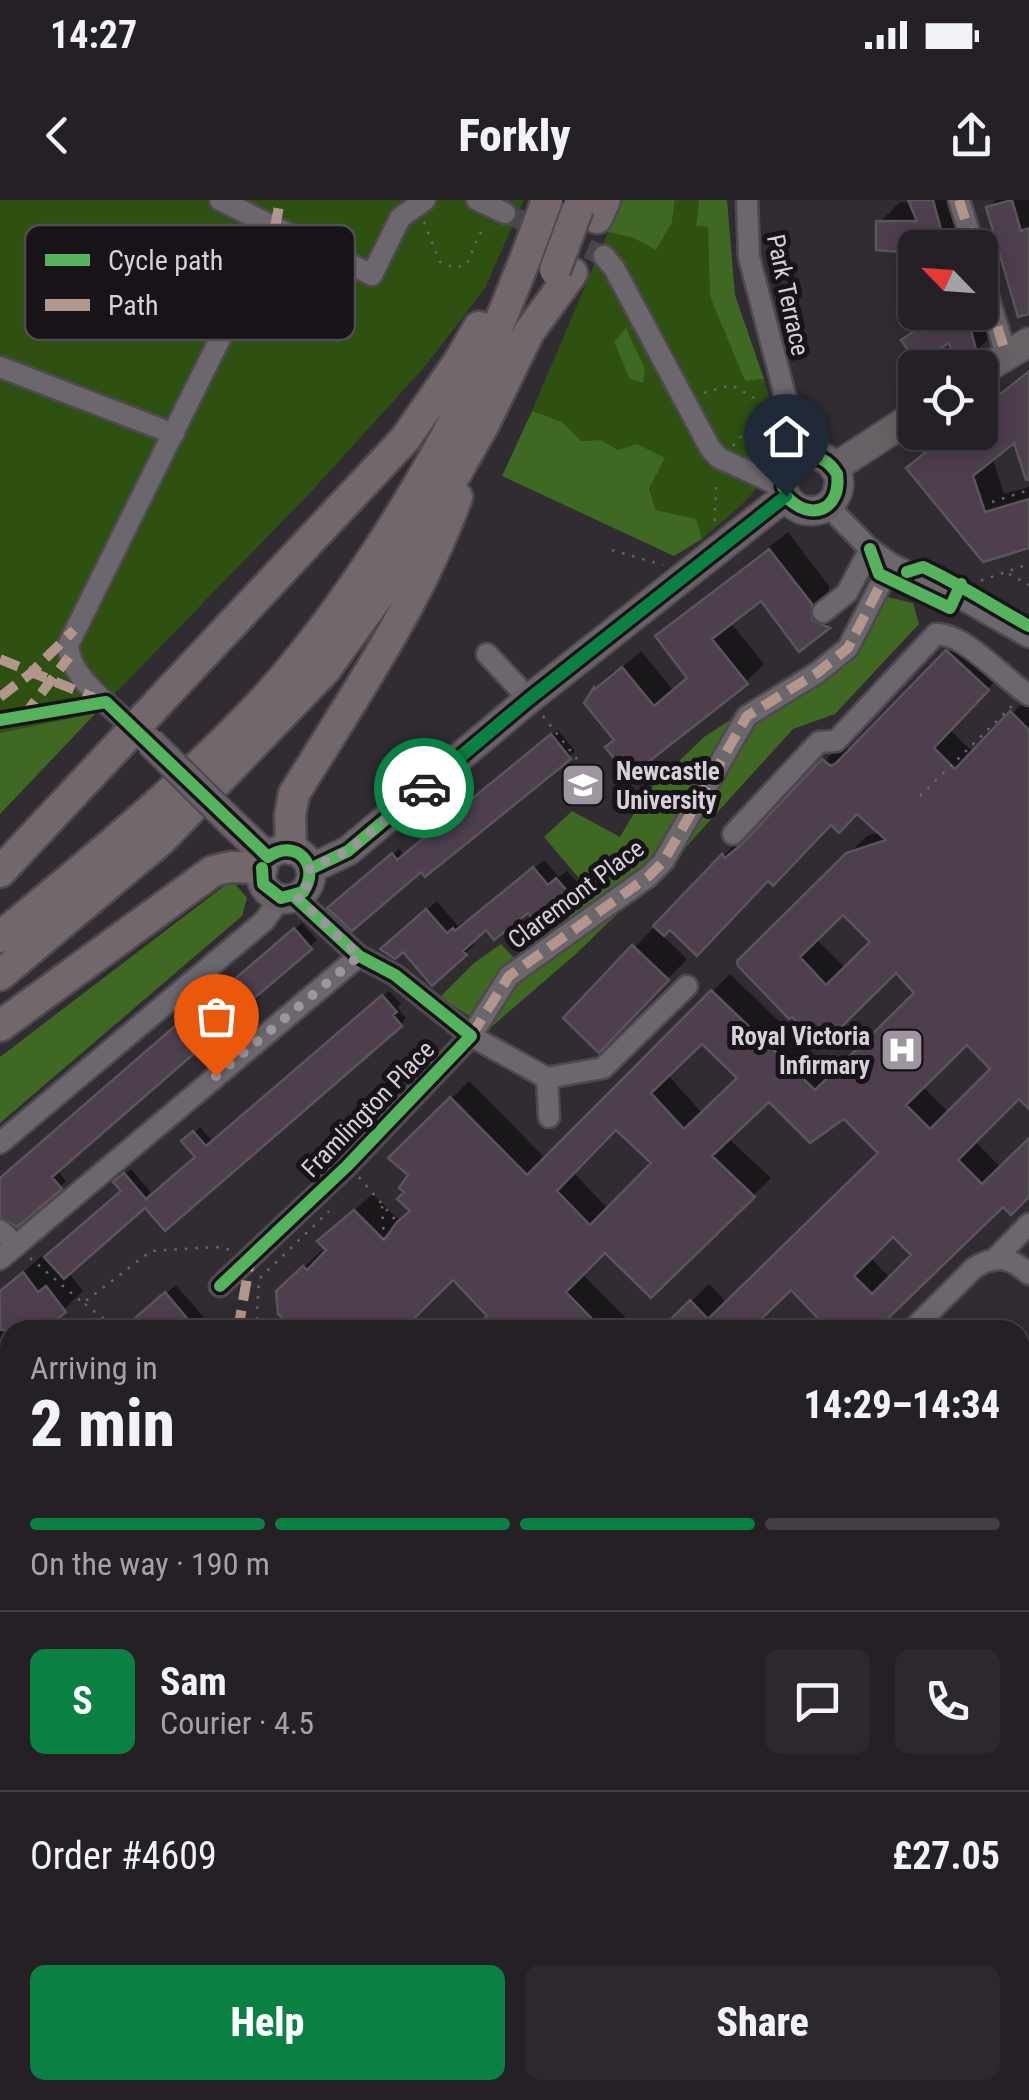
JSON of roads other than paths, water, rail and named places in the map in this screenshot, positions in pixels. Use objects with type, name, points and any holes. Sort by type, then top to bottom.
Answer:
[{"type":"highway","points":[[0,938],[142,819],[266,698],[326,620],[384,540],[472,387],[547,200]]},
{"type":"highway","points":[[0,975],[161,840],[324,670],[397,568],[484,424],[563,271],[590,207]]},
{"type":"highway","points":[[0,872],[143,736],[405,439],[458,363],[497,294],[526,257]]},
{"type":"highway","points":[[0,1026],[212,871],[283,861],[294,794],[411,602],[443,536],[484,424]]},
{"type":"main road","points":[[834,468],[898,426]]},
{"type":"main road","points":[[818,456],[834,468],[839,486],[828,506],[805,511],[795,506],[784,492],[784,476],[801,457],[818,456]]},
{"type":"main road","points":[[283,861],[348,851],[784,492]]},
{"type":"main road","points":[[143,736],[234,825],[283,861],[308,885],[288,897],[268,890],[283,861]]},
{"type":"street","points":[[220,200],[269,225]]},
{"type":"street","points":[[477,200],[506,212]]},
{"type":"street","name":"Park Terrace","points":[[748,200],[749,257],[801,457]]},
{"type":"street","points":[[959,200],[968,230]]},
{"type":"street","points":[[355,268],[372,276],[393,229],[420,202]]},
{"type":"street","points":[[604,256],[719,458],[784,492]]},
{"type":"street","points":[[998,308],[1017,349]]},
{"type":"street","points":[[143,736],[75,670],[68,650],[74,630],[220,340]]},
{"type":"street","points":[[0,368],[174,434]]},
{"type":"street","points":[[828,506],[870,549],[891,564],[960,591],[981,613],[1029,637]]},
{"type":"street","points":[[823,612],[847,592],[870,549]]},
{"type":"street","name":"Claremont Place","points":[[471,1036],[509,976],[663,862],[747,716],[818,672],[848,648],[891,564]]},
{"type":"street","points":[[733,834],[819,742],[836,741],[936,634],[956,636],[1024,699]]},
{"type":"street","points":[[487,654],[529,699]]},
{"type":"street","points":[[0,1143],[288,897]]},
{"type":"street","name":"Framlington Place","points":[[220,1286],[347,1166],[471,1036],[395,974],[359,956],[288,897]]},
{"type":"street","points":[[5,1245],[359,956]]},
{"type":"street","points":[[471,1036],[547,1078],[602,1068],[686,986]]},
{"type":"street","points":[[547,1078],[549,1117]]},
{"type":"street","points":[[995,1259],[1029,1224]]},
{"type":"street","points":[[922,1320],[986,1260],[1006,1258],[1026,1266]]},
{"type":"tunnel","points":[[505,213],[604,256]]},
{"type":"place","name":"Newcastle University","points":[[583,785]]},
{"type":"place","name":"Royal Victoria Infirmary","points":[[902,1050]]}]
